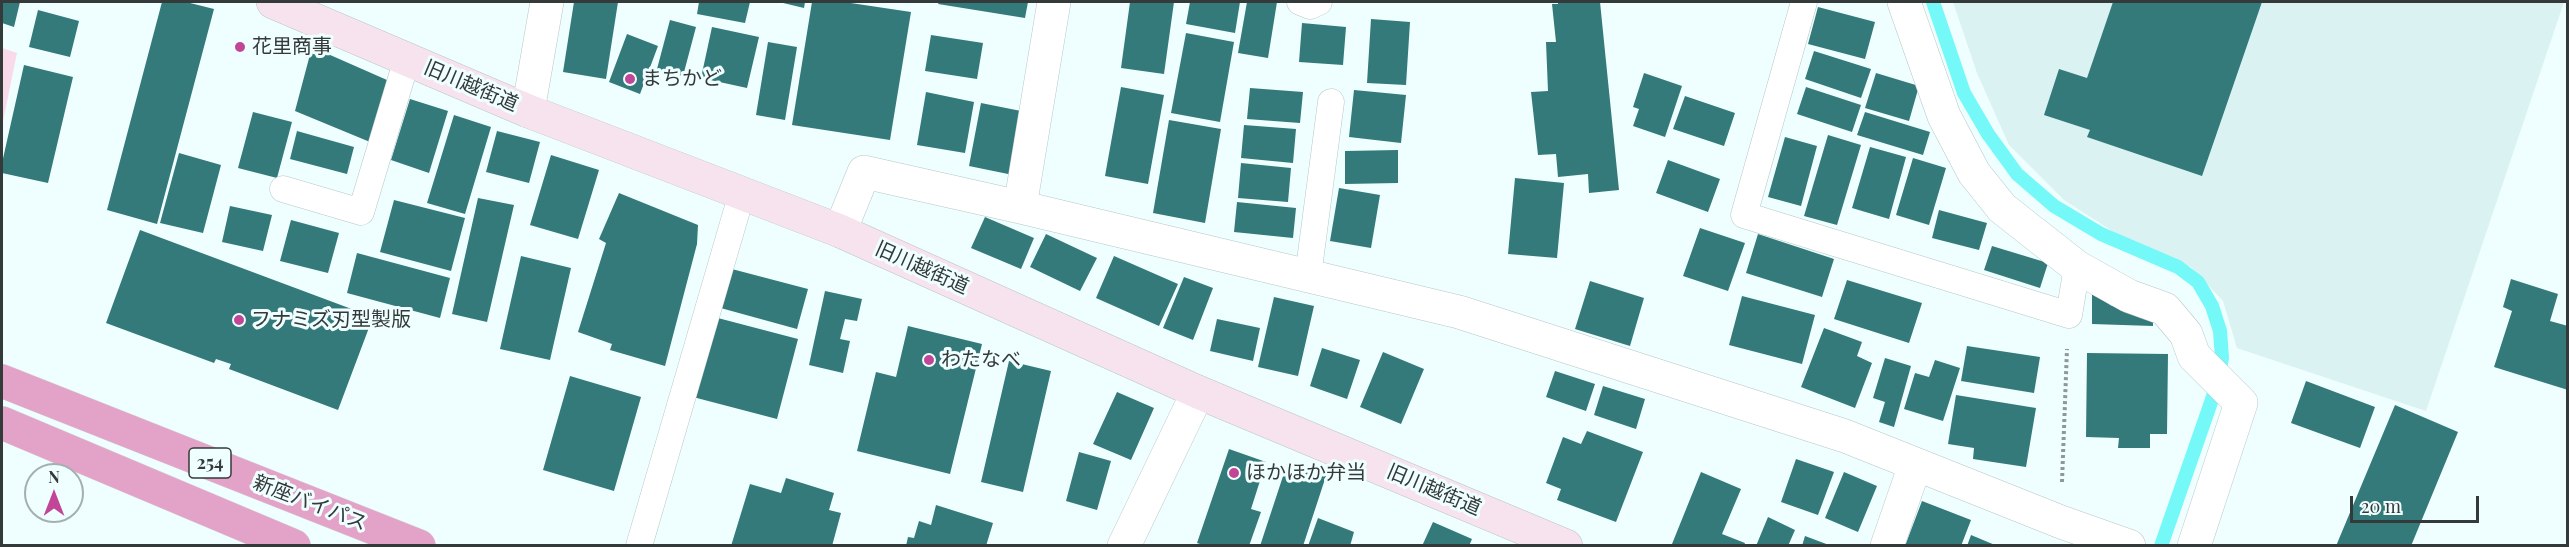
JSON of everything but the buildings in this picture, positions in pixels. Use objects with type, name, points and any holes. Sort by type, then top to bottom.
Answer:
[{"type":"highway","name":"新座バイパス","points":[[2,381],[419,546]]},
{"type":"highway","name":"254","points":[[2,423],[294,546]]},
{"type":"main road","name":"旧川越街道","points":[[273,2],[528,111],[840,231],[1198,392],[1566,546]]},
{"type":"street","points":[[528,111],[547,2]]},
{"type":"street","points":[[1020,207],[1054,2]]},
{"type":"street","points":[[1904,2],[1944,116],[1974,172],[2002,208],[2077,267],[2129,296],[2165,309],[2186,334],[2194,356],[2241,403],[2194,546]]},
{"type":"street","points":[[840,231],[864,172],[1459,312],[1845,436],[2061,522],[2129,546]]},
{"type":"street","points":[[1124,546],[1198,392]]},
{"type":"street","points":[[1887,546],[1915,465]]},
{"type":"lane","points":[[1299,2],[1310,6],[1319,2]]},
{"type":"lane","points":[[1804,2],[1744,215],[2069,315],[2077,267]]},
{"type":"lane","points":[[283,189],[362,212],[407,59]]},
{"type":"lane","points":[[1308,276],[1331,102]]},
{"type":"lane","points":[[639,546],[742,193]]},
{"type":"path","points":[[2061,522],[2069,315]]},
{"type":"shaded area","points":[[1953,2],[2564,2],[2426,411],[2237,348],[2223,301],[2191,267],[2120,236],[2064,200],[2009,145],[1977,73]]},
{"type":"shaded area","points":[[2,48],[17,53],[2,126]]},
{"type":"waterway","points":[[1933,2],[1964,93],[1988,134],[2017,174],[2054,206],[2101,234],[2178,267],[2198,282],[2212,306],[2220,331],[2222,358],[2217,385],[2161,546]]},
{"type":"place","name":"花里商事","points":[[240,47]]},
{"type":"place","name":"まちかど","points":[[630,79]]},
{"type":"place","name":"フナミズ刃型製版","points":[[239,320]]},
{"type":"place","name":"わたなべ","points":[[929,360]]},
{"type":"place","name":"ほかほか弁当","points":[[1234,473]]}]
